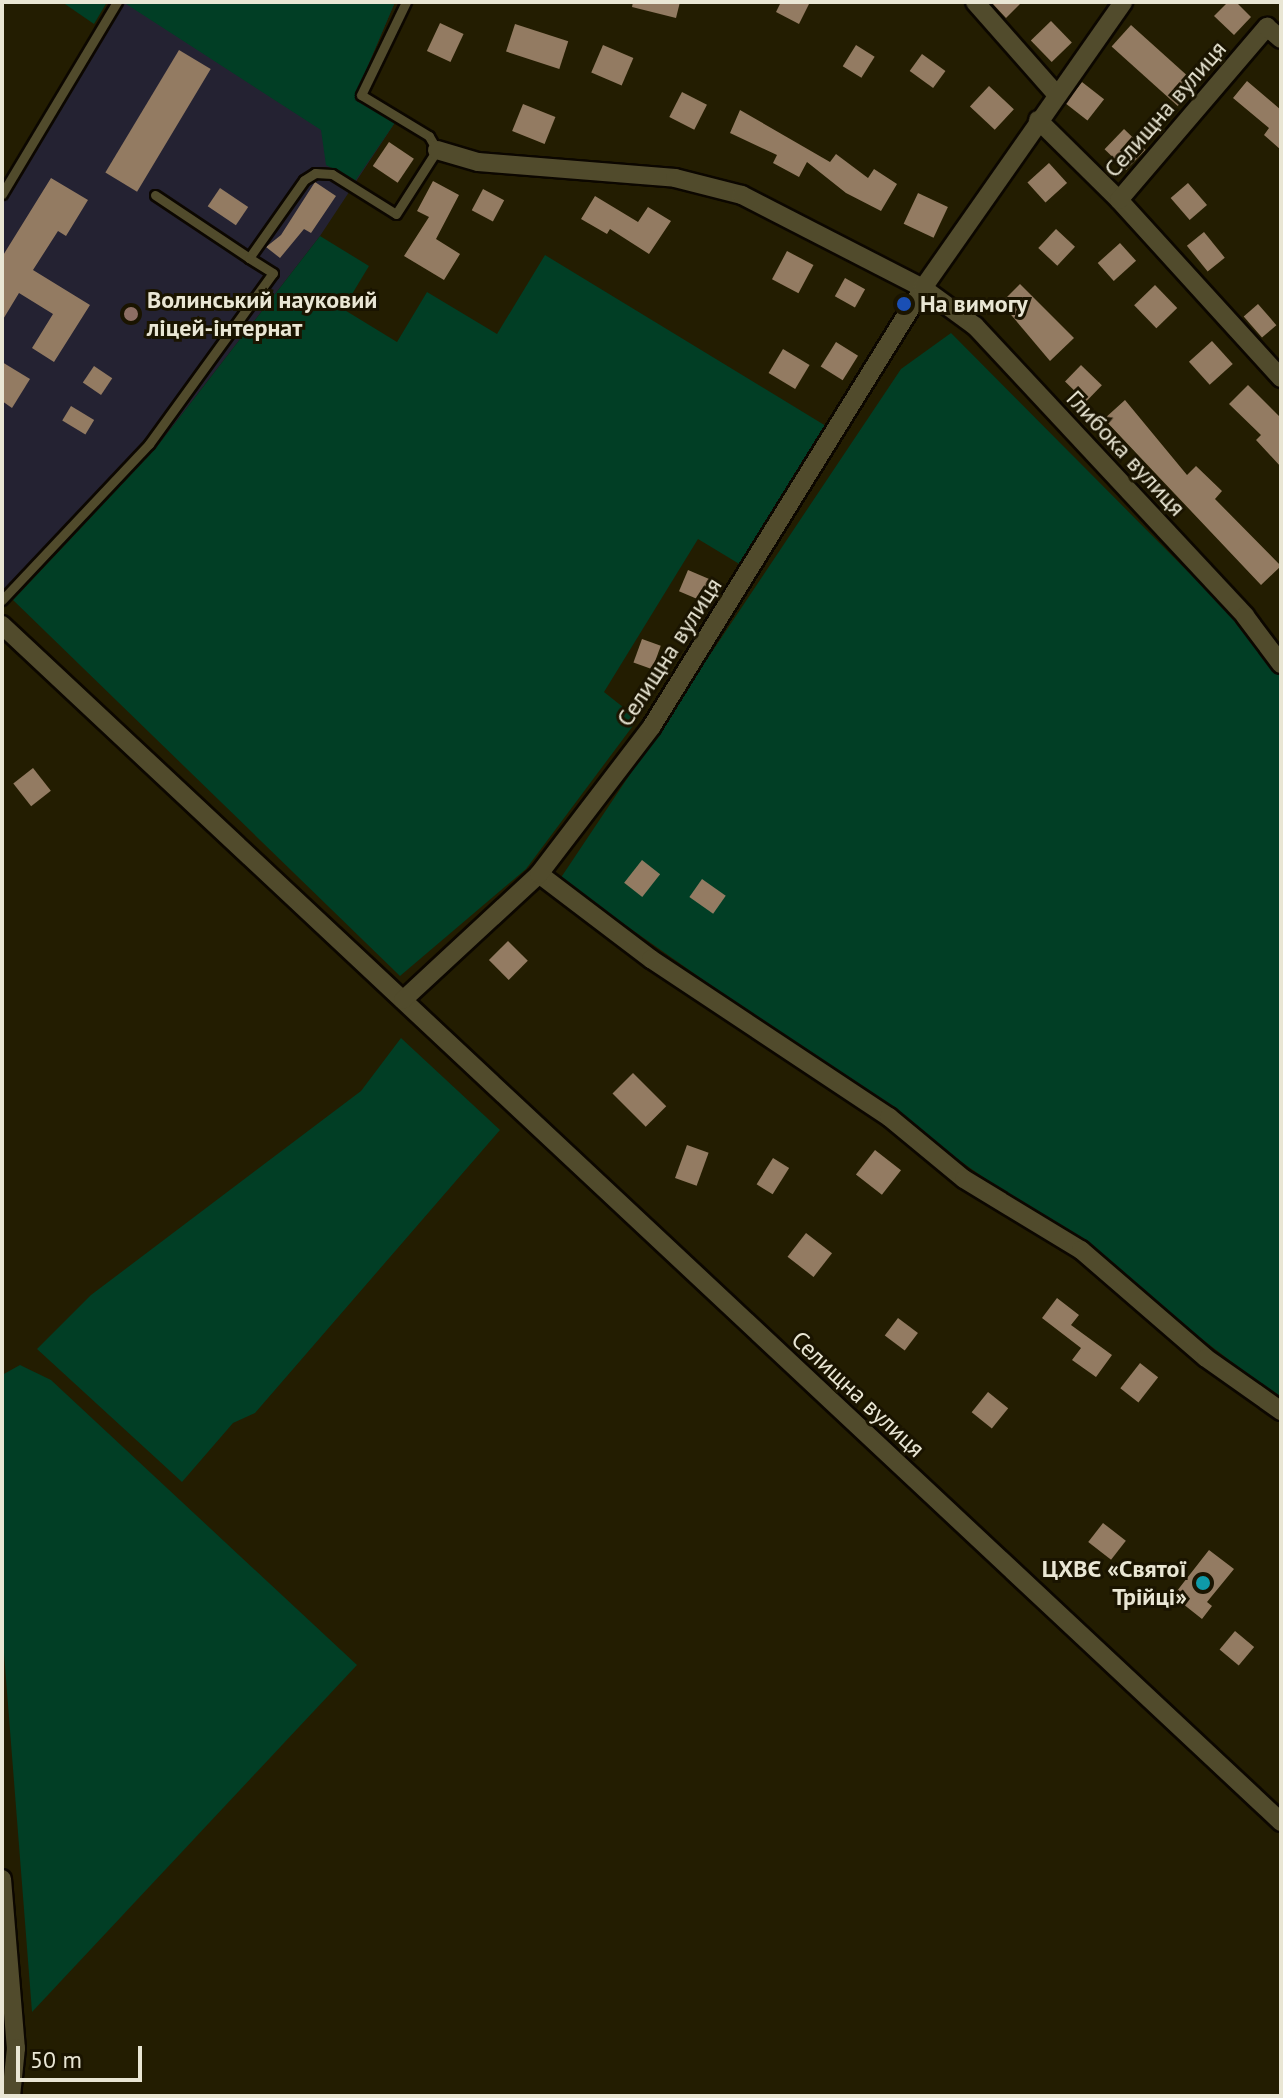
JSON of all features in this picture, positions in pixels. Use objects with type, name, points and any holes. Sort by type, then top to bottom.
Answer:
[{"type":"street","points":[[975,2],[1056,94]]},
{"type":"street","name":"Селищна вулиця","points":[[403,1000],[539,874],[652,726],[923,288],[1123,2]]},
{"type":"street","name":"Селищна вулиця","points":[[1119,200],[1276,29]]},
{"type":"street","name":"Селищна вулиця","points":[[1038,120],[1119,200],[1281,378]]},
{"type":"street","points":[[437,150],[478,162],[675,178],[742,195],[923,288]]},
{"type":"street","name":"Глибока вулиця","points":[[923,288],[975,326],[1245,616],[1281,664]]},
{"type":"street","name":"Селищна вулиця","points":[[2,625],[1281,1822]]},
{"type":"street","points":[[539,874],[651,959],[889,1117],[964,1179],[1081,1250],[1206,1358],[1281,1411]]},
{"type":"street","points":[[2,1879],[16,2067],[11,2096]]},
{"type":"lane","points":[[2,194],[117,2]]},
{"type":"lane","points":[[249,258],[304,180],[315,173],[332,174],[396,214],[437,150],[429,136],[361,95],[406,2]]},
{"type":"lane","points":[[2,600],[149,444],[273,273],[155,195]]},
{"type":"shaded area","name":"Волинський науковий ліцей-інтернат","points":[[124,2],[395,2],[355,96],[396,121],[320,236],[155,449],[15,597],[2,588],[2,201]]},
{"type":"green space","points":[[62,2],[107,2],[94,24]]},
{"type":"green space","points":[[123,2],[395,2],[355,96],[396,121],[355,181],[326,165],[321,130]]},
{"type":"green space","points":[[320,236],[369,266],[343,309],[397,342],[427,292],[497,334],[545,255],[826,426],[741,565],[698,539],[604,692],[638,719],[526,869],[400,976],[13,600],[155,449]]},
{"type":"green space","points":[[951,333],[1234,618],[1281,676],[1281,1400],[1085,1249],[560,879],[901,369]]},
{"type":"green space","points":[[401,1038],[500,1130],[255,1413],[233,1423],[182,1482],[37,1349],[91,1295],[361,1091]]},
{"type":"green space","points":[[20,1365],[51,1380],[357,1665],[32,2012],[2,1628],[2,1375]]},
{"type":"building","points":[[633,2],[680,2],[676,18],[632,7]]},
{"type":"building","points":[[781,2],[810,2],[799,24],[776,12]]},
{"type":"building","points":[[991,2],[1022,2],[1006,18]]},
{"type":"building","points":[[1228,2],[1236,2],[1251,17],[1234,35],[1214,16]]},
{"type":"building","points":[[1051,21],[1072,43],[1052,62],[1031,40]]},
{"type":"building","points":[[440,23],[464,34],[450,62],[427,51]]},
{"type":"building","points":[[515,24],[568,41],[559,69],[506,52]]},
{"type":"building","points":[[1131,25],[1197,85],[1178,106],[1112,47]]},
{"type":"building","points":[[603,45],[633,58],[622,86],[591,73]]},
{"type":"building","points":[[856,45],[875,57],[861,78],[843,66]]},
{"type":"building","points":[[179,50],[211,69],[137,192],[105,173]]},
{"type":"building","points":[[922,54],[945,71],[933,88],[910,71]]},
{"type":"building","points":[[1247,81],[1281,110],[1281,150],[1264,135],[1269,128],[1233,98]]},
{"type":"building","points":[[1082,82],[1104,99],[1087,121],[1065,103]]},
{"type":"building","points":[[989,86],[1014,109],[995,130],[970,106]]},
{"type":"building","points":[[682,92],[707,105],[694,130],[669,117]]},
{"type":"building","points":[[523,104],[555,117],[545,144],[512,131]]},
{"type":"building","points":[[740,110],[830,162],[836,154],[868,178],[874,169],[897,184],[881,211],[846,193],[807,162],[799,177],[773,163],[777,155],[730,133]]},
{"type":"building","points":[[1124,129],[1146,150],[1126,170],[1105,149]]},
{"type":"building","points":[[389,142],[414,159],[398,183],[373,166]]},
{"type":"building","points":[[1049,163],[1067,183],[1046,202],[1027,182]]},
{"type":"building","points":[[51,178],[88,200],[66,236],[58,231],[33,270],[90,305],[54,362],[32,348],[53,314],[19,293],[2,321],[2,257]]},
{"type":"building","points":[[433,181],[459,195],[436,239],[460,254],[444,280],[404,256],[429,217],[417,211]]},
{"type":"building","points":[[315,182],[336,196],[311,233],[304,229],[280,258],[266,247],[281,235]]},
{"type":"building","points":[[1188,183],[1207,205],[1190,220],[1171,198]]},
{"type":"building","points":[[220,188],[248,207],[236,225],[208,206]]},
{"type":"building","points":[[483,189],[504,200],[493,221],[472,210]]},
{"type":"building","points":[[918,193],[948,207],[934,238],[904,224]]},
{"type":"building","points":[[595,196],[638,222],[648,207],[671,221],[649,254],[610,229],[607,234],[581,219]]},
{"type":"building","points":[[1056,229],[1075,247],[1057,266],[1038,248]]},
{"type":"building","points":[[1204,232],[1225,258],[1208,271],[1187,246]]},
{"type":"building","points":[[1120,243],[1136,261],[1114,281],[1098,263]]},
{"type":"building","points":[[787,251],[813,265],[798,293],[772,279]]},
{"type":"building","points":[[845,278],[865,289],[855,308],[835,296]]},
{"type":"building","points":[[1020,284],[1074,338],[1050,361],[1001,303]]},
{"type":"building","points":[[1155,285],[1177,308],[1156,328],[1134,305]]},
{"type":"building","points":[[1258,304],[1276,325],[1262,338],[1244,316]]},
{"type":"building","points":[[1212,341],[1233,364],[1210,385],[1189,362]]},
{"type":"building","points":[[836,342],[858,356],[843,380],[821,367]]},
{"type":"building","points":[[783,349],[810,365],[795,389],[769,373]]},
{"type":"building","points":[[2,362],[30,379],[12,408],[2,401]]},
{"type":"building","points":[[1081,365],[1102,385],[1086,402],[1065,382]]},
{"type":"building","points":[[94,366],[112,378],[101,395],[83,383]]},
{"type":"building","points":[[1248,385],[1281,418],[1281,467],[1256,440],[1261,435],[1229,404]]},
{"type":"building","points":[[1125,400],[1187,475],[1196,466],[1222,491],[1215,499],[1281,566],[1261,585],[1104,419]]},
{"type":"building","points":[[71,406],[94,420],[85,434],[62,421]]},
{"type":"building","points":[[688,570],[709,579],[700,600],[679,591]]},
{"type":"building","points":[[642,639],[661,646],[652,669],[633,662]]},
{"type":"building","points":[[33,768],[51,791],[31,806],[13,783]]},
{"type":"building","points":[[642,860],[660,874],[642,897],[624,883]]},
{"type":"building","points":[[702,879],[726,896],[713,914],[689,897]]},
{"type":"building","points":[[508,941],[528,961],[509,980],[489,960]]},
{"type":"building","points":[[633,1073],[666,1106],[646,1127],[612,1094]]},
{"type":"building","points":[[687,1145],[709,1153],[697,1186],[675,1178]]},
{"type":"building","points":[[875,1150],[901,1170],[882,1195],[856,1174]]},
{"type":"building","points":[[773,1158],[789,1168],[773,1194],[757,1184]]},
{"type":"building","points":[[806,1233],[832,1253],[814,1277],[788,1257]]},
{"type":"building","points":[[1057,1298],[1079,1315],[1071,1325],[1112,1355],[1096,1377],[1072,1360],[1081,1348],[1042,1318]]},
{"type":"building","points":[[898,1318],[918,1333],[905,1351],[885,1336]]},
{"type":"building","points":[[1140,1363],[1158,1377],[1138,1402],[1120,1388]]},
{"type":"building","points":[[988,1392],[1008,1408],[992,1429],[972,1412]]},
{"type":"building","points":[[1103,1523],[1126,1541],[1111,1560],[1088,1542]]},
{"type":"building","name":"ЦХВЄ «Святої Трійці»","points":[[1209,1550],[1234,1569],[1207,1602],[1212,1606],[1202,1619],[1173,1596]]},
{"type":"building","points":[[1235,1631],[1254,1647],[1239,1665],[1220,1649]]},
{"type":"place","name":"На вимогу","points":[[904,304]]},
{"type":"place","name":"Волинський науковий ліцей-інтернат","points":[[131,314]]},
{"type":"place","name":"ЦХВЄ «Святої Трійці»","points":[[1203,1583]]}]
